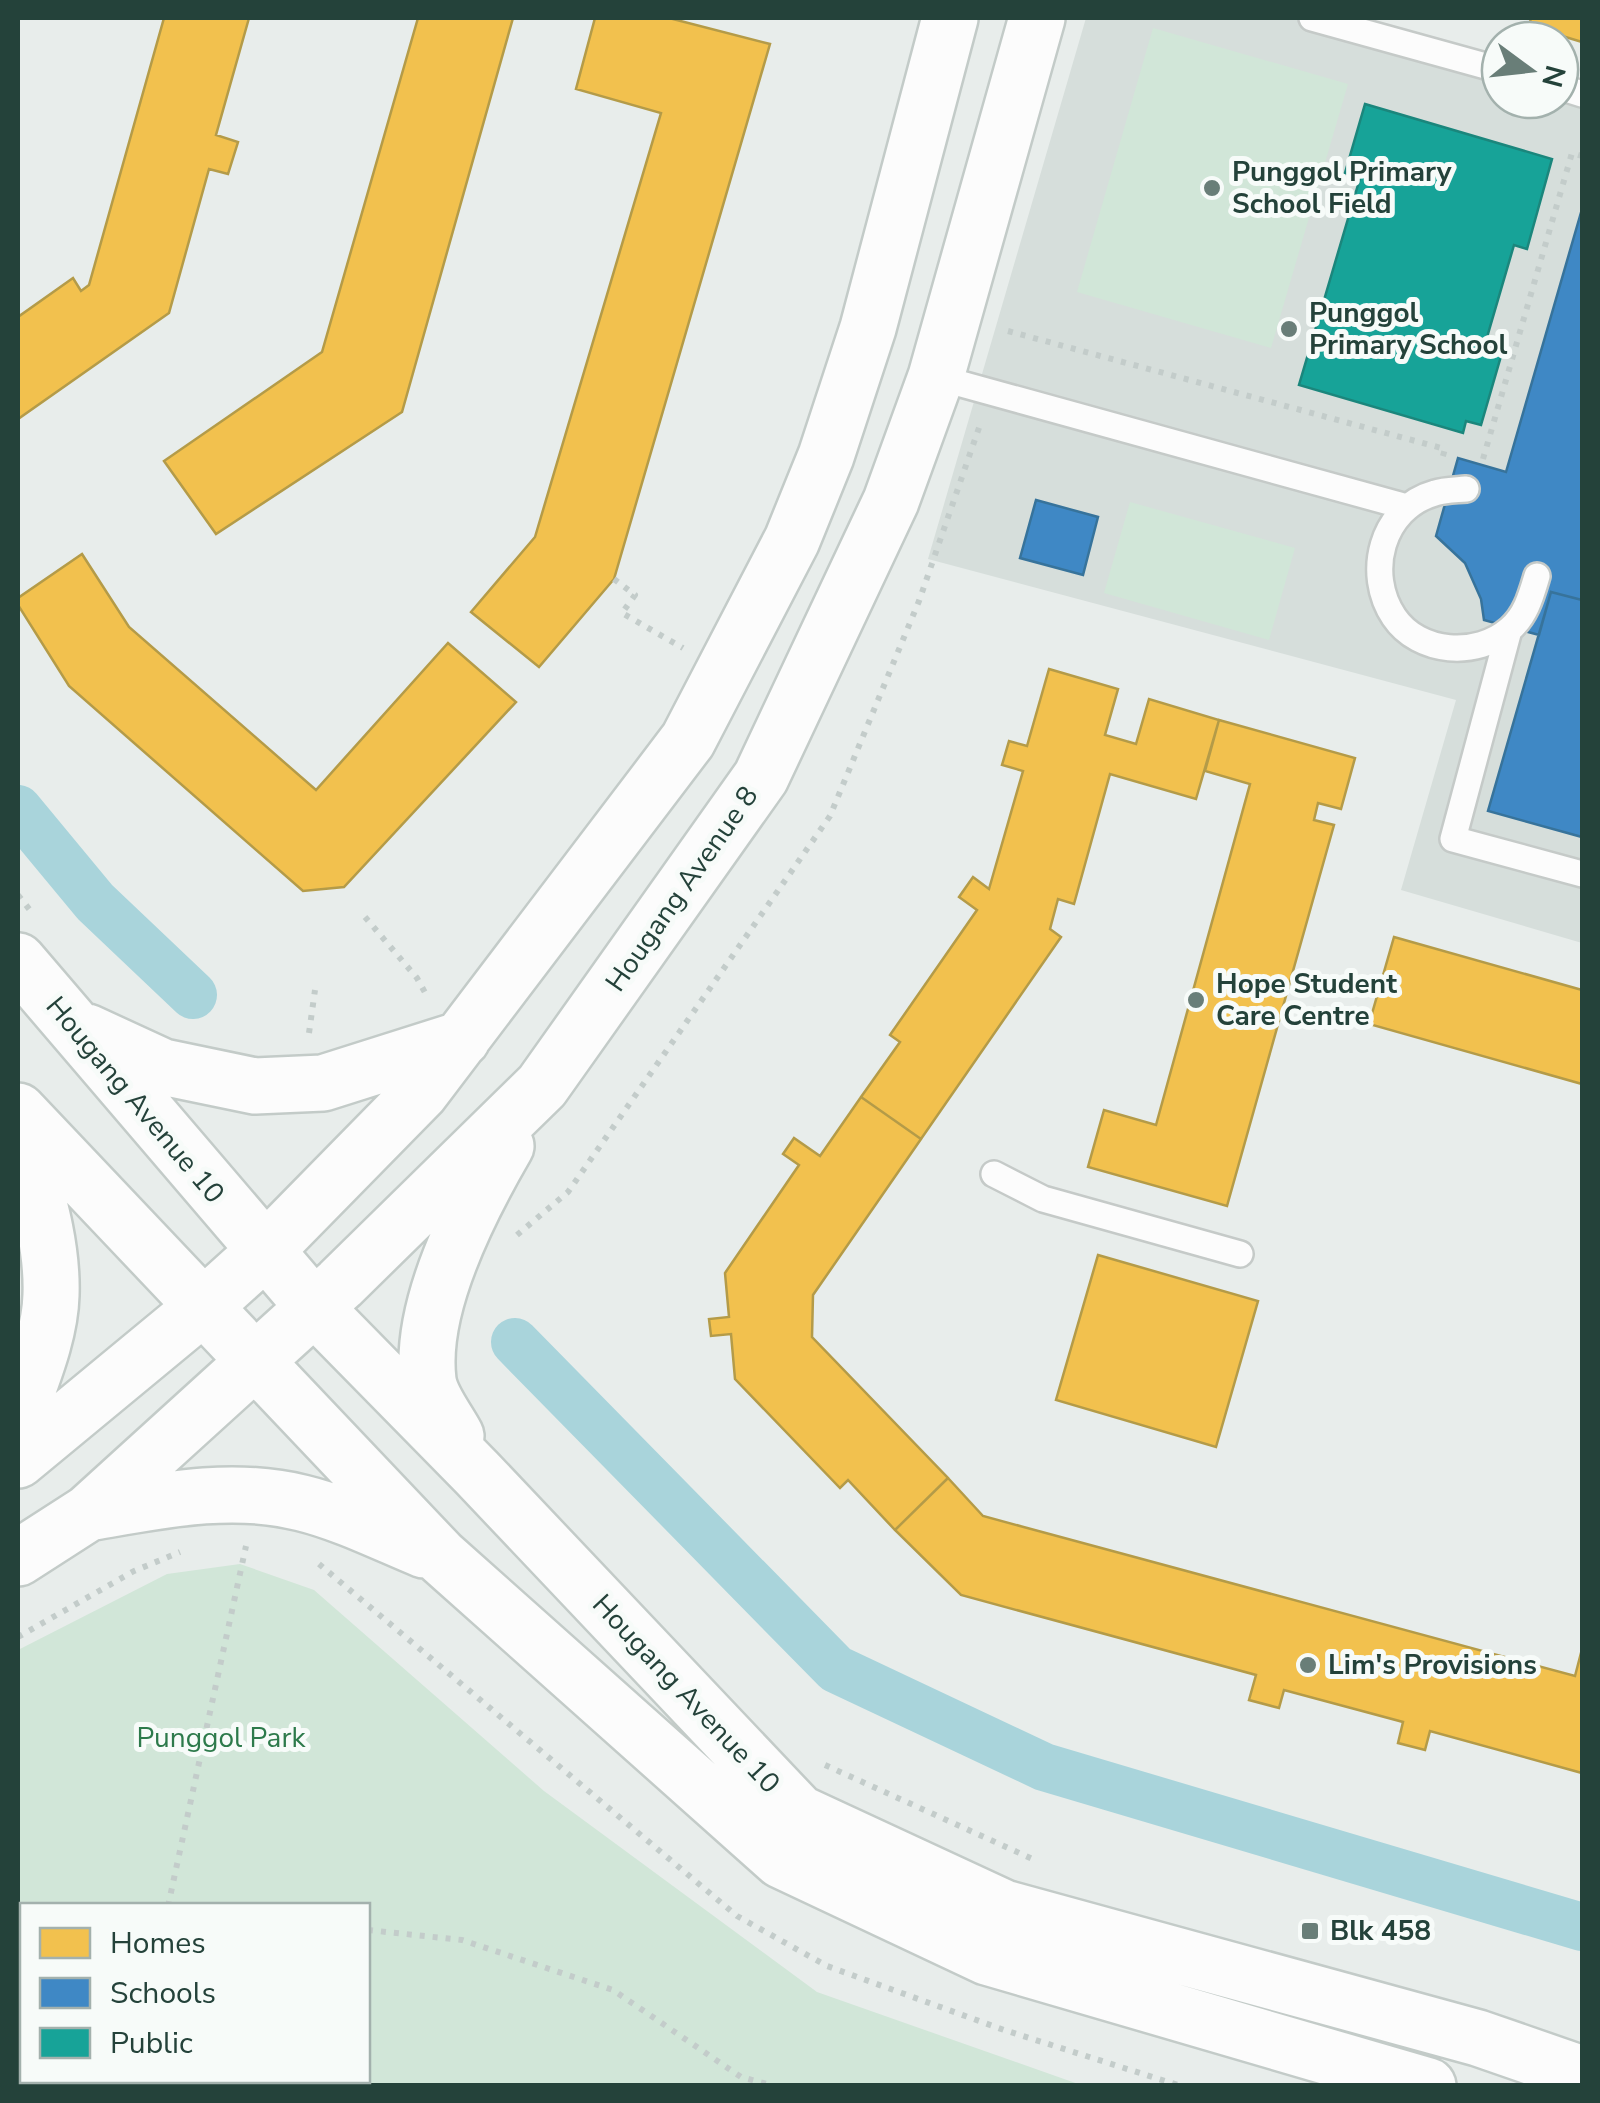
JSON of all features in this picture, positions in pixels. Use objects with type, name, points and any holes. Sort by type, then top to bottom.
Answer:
[{"type":"main road","points":[[18,1460],[264,1252],[420,1093],[452,1018],[688,740],[792,540],[826,456],[868,328],[950,18]]},
{"type":"main road","name":"Hougang Avenue 8","points":[[18,1558],[88,1514],[340,1284],[542,1086],[761,778],[892,501],[936,377],[1037,18]]},
{"type":"main road","name":"Hougang Avenue 10","points":[[28,941],[70,1025],[264,1252],[798,1813],[1004,1908],[1478,2038],[1582,2074]]},
{"type":"main road","points":[[70,1025],[163,1067],[255,1086],[324,1083],[452,1018]]},
{"type":"main road","points":[[477,1473],[428,1384],[427,1341],[456,1239],[542,1086]]},
{"type":"main road","name":"Hougang Avenue 10","points":[[18,1112],[440,1556],[781,1860],[987,1957],[1428,2086]]},
{"type":"main road","points":[[18,1126],[46,1230],[51,1297],[35,1369],[18,1417]]},
{"type":"main road","points":[[88,1514],[195,1495],[256,1496],[302,1502],[440,1556]]},
{"type":"lane","points":[[1312,18],[1480,64]]},
{"type":"lane","points":[[936,377],[1407,508]]},
{"type":"lane","points":[[1466,490],[1434,493],[1407,508],[1387,532],[1378,562],[1382,593],[1396,620],[1420,640],[1451,649],[1481,646],[1509,630],[1528,606],[1537,576]]},
{"type":"lane","points":[[1509,630],[1453,839],[1582,874]]},
{"type":"lane","points":[[994,1174],[1044,1199],[1240,1254]]},
{"type":"path","points":[[1481,466],[1572,153],[1582,156]]},
{"type":"path","points":[[1008,331],[1445,449],[1438,471]]},
{"type":"path","points":[[510,1241],[568,1192],[830,816],[919,601],[991,392]]},
{"type":"path","points":[[614,579],[635,594],[622,613],[690,652]]},
{"type":"path","points":[[18,895],[28,941]]},
{"type":"path","points":[[365,916],[417,978],[432,1005],[452,1018]]},
{"type":"path","points":[[309,1033],[315,990]]},
{"type":"path","points":[[169,1903],[248,1535]]},
{"type":"path","points":[[18,1637],[134,1571],[194,1546]]},
{"type":"path","points":[[811,1758],[1054,1866]]},
{"type":"path","points":[[370,1930],[462,1940],[613,1990],[742,2081],[774,2086]]},
{"type":"shaded area","name":"Punggol Primary School","points":[[1086,18],[1321,18],[1480,64],[1480,120],[1580,120],[1582,95],[1582,943],[1401,890],[1456,700],[928,559]]},
{"type":"green space","name":"Punggol Primary School Field","points":[[1153,28],[1348,84],[1271,348],[1077,292]]},
{"type":"green space","points":[[1130,502],[1295,548],[1269,640],[1104,593]]},
{"type":"green space","name":"Punggol Park","points":[[240,1564],[314,1590],[544,1791],[817,1992],[1081,2085],[18,2085],[18,1650],[167,1574]]},
{"type":"building: Homes","points":[[164,18],[249,18],[216,135],[238,142],[228,174],[209,169],[169,313],[18,419],[18,317],[73,278],[81,291],[89,285]]},
{"type":"building: Homes","points":[[418,18],[513,18],[402,412],[216,534],[164,461],[322,352]]},
{"type":"building: Homes","points":[[595,18],[669,18],[770,44],[614,579],[539,667],[471,612],[535,537],[661,113],[576,89]]},
{"type":"building: Homes","points":[[1582,18],[1582,42],[1580,20],[1530,20]]},
{"type":"building: Homes","points":[[82,554],[129,627],[316,790],[448,643],[516,702],[344,887],[303,891],[69,686],[18,605],[18,598]]},
{"type":"building: Homes","points":[[1049,669],[1118,689],[1105,735],[1136,744],[1149,699],[1219,720],[1196,799],[1110,774],[1074,904],[1058,899],[1050,929],[1061,937],[921,1139],[861,1097],[900,1042],[890,1035],[977,910],[959,897],[973,877],[989,889],[1023,771],[1002,765],[1009,741],[1027,746]]},
{"type":"building: Homes","points":[[1219,720],[1355,758],[1341,809],[1318,803],[1314,820],[1334,825],[1227,1206],[1088,1167],[1104,1110],[1156,1125],[1250,784],[1205,771]]},
{"type":"building: Homes","points":[[1394,937],[1582,990],[1582,1084],[1369,1024]]},
{"type":"building: Homes","points":[[861,1097],[921,1139],[813,1295],[812,1337],[948,1478],[895,1530],[848,1480],[840,1488],[735,1379],[731,1334],[711,1336],[709,1319],[729,1317],[725,1273],[799,1165],[783,1154],[794,1138],[820,1156]]},
{"type":"building: Homes","points":[[1098,1255],[1258,1301],[1216,1447],[1056,1400]]},
{"type":"building: Homes","points":[[948,1478],[983,1516],[1575,1676],[1582,1649],[1582,1773],[1430,1731],[1425,1750],[1398,1743],[1403,1722],[1284,1690],[1279,1708],[1249,1700],[1256,1675],[961,1595],[895,1530]]},
{"type":"building: Schools","name":"Punggol Primary School","points":[[1582,209],[1582,600],[1551,592],[1539,635],[1484,620],[1481,599],[1465,563],[1436,536],[1458,458],[1506,472]]},
{"type":"building: Schools","points":[[1036,500],[1098,517],[1083,575],[1020,558]]},
{"type":"building: Schools","points":[[1551,592],[1582,600],[1582,837],[1488,811]]},
{"type":"building: Public","points":[[1365,104],[1552,159],[1527,249],[1514,245],[1483,351],[1501,356],[1481,425],[1466,421],[1463,433],[1299,385],[1360,178],[1345,173]]},
{"type":"waterway","points":[[18,809],[95,902],[193,995]]},
{"type":"waterway","points":[[515,1342],[836,1669],[1044,1767],[1582,1927]]},
{"type":"place","name":"Punggol Primary School Field","points":[[1212,188]]},
{"type":"place","name":"Punggol Primary School","points":[[1289,329]]},
{"type":"place","name":"Hope Student Care Centre","points":[[1196,1000]]},
{"type":"place","name":"Lim's Provisions","points":[[1308,1665]]},
{"type":"place","name":"Blk 458","points":[[1310,1931]]}]
